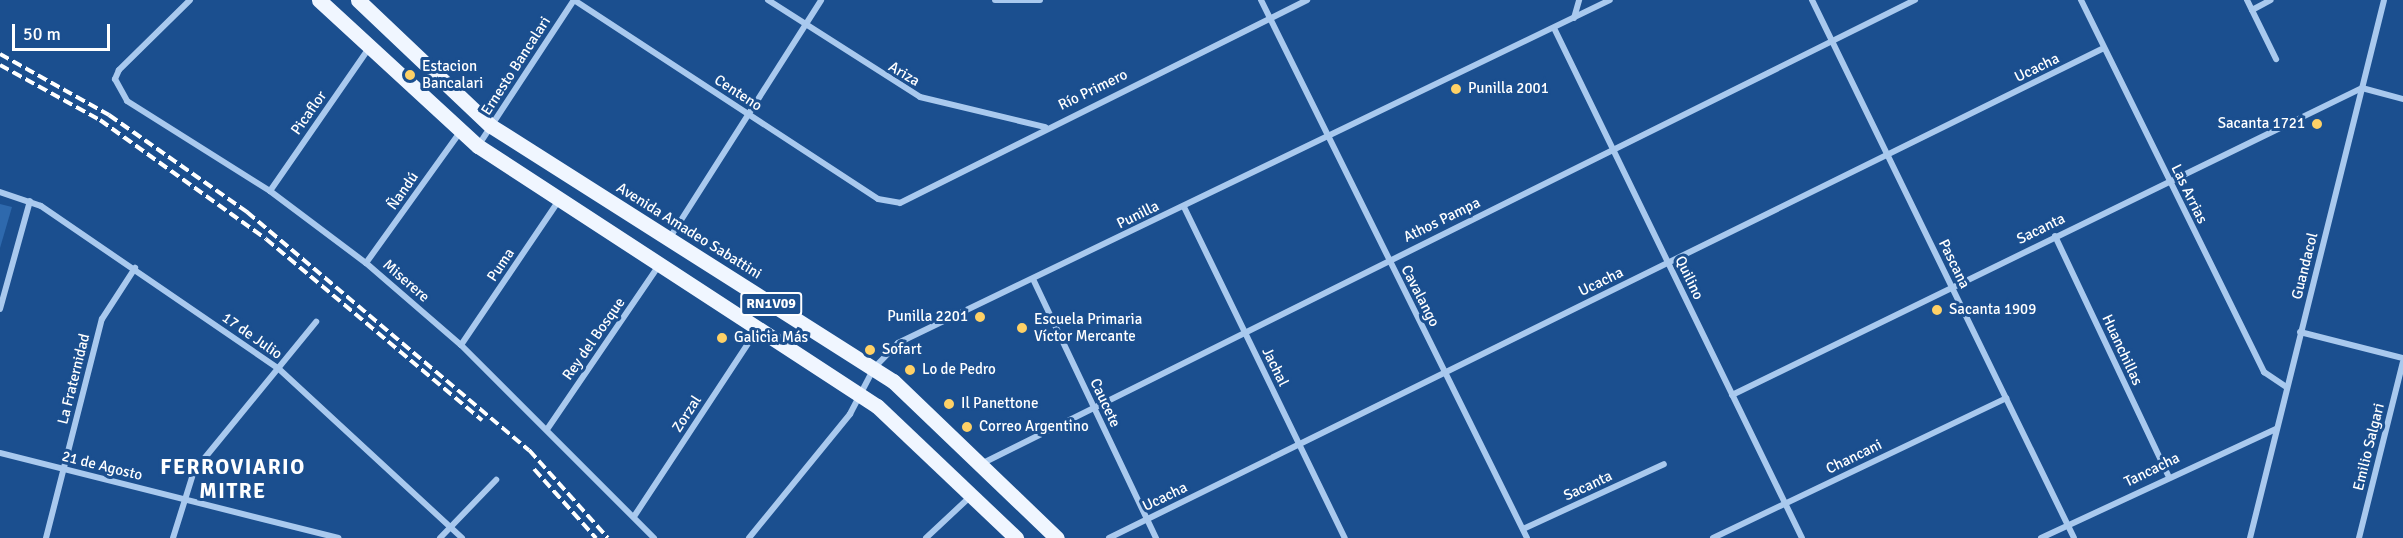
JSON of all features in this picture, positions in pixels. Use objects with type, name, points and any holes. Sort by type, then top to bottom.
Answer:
[{"type":"main road","name":"RN1V09","points":[[319,0],[460,132],[478,146],[859,393],[972,494],[1016,538]]},
{"type":"main road","name":"Avenida Amadeo Sabattini","points":[[358,0],[491,126],[668,240],[874,368],[981,464],[1057,538]]},
{"type":"street","name":"Miserere","points":[[190,0],[123,64],[115,79],[127,101],[270,191],[366,263],[461,345],[548,428],[635,515],[654,538]]},
{"type":"street","name":"Ernesto Bancalari","points":[[478,146],[574,0]]},
{"type":"street","name":"Centeno","points":[[574,0],[890,204]]},
{"type":"street","name":"Ariza","points":[[768,0],[920,97],[1046,127]]},
{"type":"street","points":[[668,240],[821,0]]},
{"type":"street","points":[[995,0],[1038,0]]},
{"type":"street","name":"Cavalango","points":[[1261,0],[1527,538]]},
{"type":"street","name":"Río Primero","points":[[890,204],[1308,0]]},
{"type":"street","points":[[1574,18],[1579,0]]},
{"type":"street","name":"Punilla","points":[[749,538],[850,414],[874,368],[898,343],[1610,0]]},
{"type":"street","name":"Pascana","points":[[1812,0],[2074,538]]},
{"type":"street","name":"Athos Pampa","points":[[981,464],[1093,406],[1915,0]]},
{"type":"street","name":"Las Arrias","points":[[2081,0],[2264,372],[2286,387]]},
{"type":"street","points":[[2247,0],[2276,59]]},
{"type":"street","points":[[2252,10],[2271,0]]},
{"type":"street","name":"Guandacol","points":[[2250,538],[2384,0]]},
{"type":"street","name":"Quilino","points":[[1554,28],[1802,538]]},
{"type":"street","name":"Picaflor","points":[[270,191],[369,48]]},
{"type":"street","name":"Ucacha","points":[[1109,538],[2104,48]]},
{"type":"street","points":[[2362,88],[2403,99]]},
{"type":"street","name":"Sacanta","points":[[1732,395],[2362,88]]},
{"type":"street","name":"Ñandú","points":[[366,263],[460,132]]},
{"type":"street","name":"17 de Julio","points":[[0,192],[30,201],[135,268],[279,369],[452,526],[462,538]]},
{"type":"street","name":"Puma","points":[[461,345],[561,199]]},
{"type":"street","points":[[1,304],[30,201]]},
{"type":"street","name":"Jachal","points":[[1184,207],[1345,538]]},
{"type":"street","name":"Huanchillas","points":[[2055,236],[2168,475]]},
{"type":"street","name":"Rey del Bosque","points":[[548,428],[661,263]]},
{"type":"street","name":"La Fraternidad","points":[[45,538],[102,319],[135,268]]},
{"type":"street","name":"Caucete","points":[[1033,279],[1156,538]]},
{"type":"street","points":[[174,538],[194,471],[316,322]]},
{"type":"street","name":"Zorzal","points":[[635,515],[759,327]]},
{"type":"street","points":[[2301,332],[2403,360]]},
{"type":"street","name":"Emilio Salgari","points":[[2359,538],[2403,360]]},
{"type":"street","name":"Chancani","points":[[1713,538],[2006,398]]},
{"type":"street","name":"Tancacha","points":[[2041,538],[2168,475],[2276,429]]},
{"type":"street","name":"21 de Agosto","points":[[0,453],[338,538]]},
{"type":"street","name":"Sacanta","points":[[1522,529],[1664,464]]},
{"type":"street","points":[[440,538],[496,480]]},
{"type":"street","points":[[927,538],[972,494]]},
{"type":"street","points":[[298,538],[301,529]]},
{"type":"shaded area","points":[[0,204],[12,207],[0,248]]},
{"type":"railway","points":[[0,54],[109,115],[247,212],[529,450],[608,538]]},
{"type":"railway","points":[[0,65],[100,120],[266,239],[482,420]]},
{"type":"railway","points":[[534,469],[596,538]]},
{"type":"place","name":"Estacion Bancalari","points":[[410,75]]},
{"type":"place","name":"Punilla 2001","points":[[1456,89]]},
{"type":"place","name":"Sacanta 1721","points":[[2317,124]]},
{"type":"place","name":"Sacanta 1909","points":[[1937,310]]},
{"type":"place","name":"Punilla 2201","points":[[980,317]]},
{"type":"place","name":"Escuela Primaria Víctor Mercante","points":[[1022,328]]},
{"type":"place","name":"Galicia Más","points":[[722,338]]},
{"type":"place","name":"Sofart","points":[[870,350]]},
{"type":"place","name":"Lo de Pedro","points":[[910,370]]},
{"type":"place","name":"Il Panettone","points":[[949,404]]},
{"type":"place","name":"Correo Argentino","points":[[967,427]]},
{"type":"district","name":"FERROVIARIO MITRE","points":[[233,479]]}]
